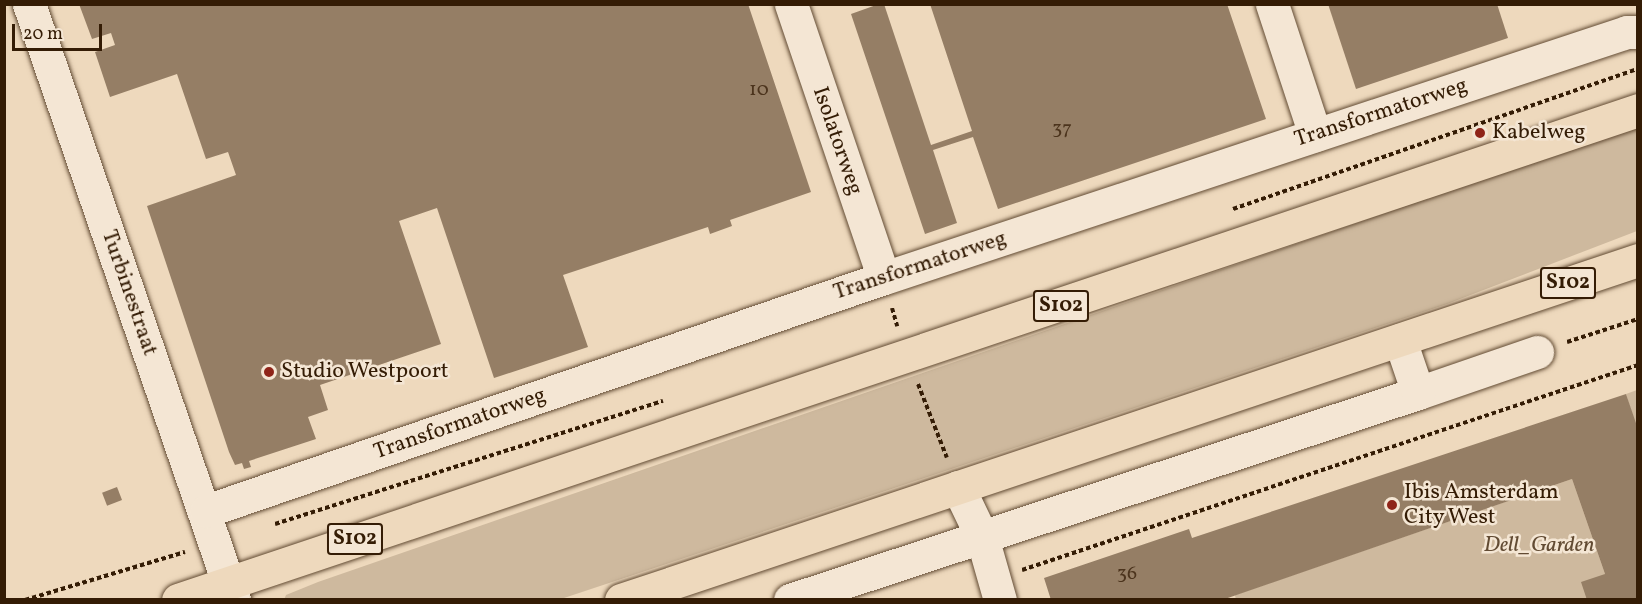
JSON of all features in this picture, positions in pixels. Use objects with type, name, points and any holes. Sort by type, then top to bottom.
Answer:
[{"type":"main road","name":"S102","points":[[178,600],[231,591],[908,357],[1638,110]]},
{"type":"main road","name":"S102","points":[[621,600],[1638,260]]},
{"type":"street","name":"Turbinestraat","points":[[29,4],[206,511],[231,591]]},
{"type":"street","name":"Isolatorweg","points":[[791,4],[884,278]]},
{"type":"street","points":[[1272,4],[1315,135]]},
{"type":"street","name":"Transformatorweg","points":[[206,511],[884,278],[1627,32],[1638,32]]},
{"type":"street","points":[[1400,340],[1418,393]]},
{"type":"street","points":[[790,600],[1537,352]]},
{"type":"street","points":[[958,487],[982,537],[997,590]]},
{"type":"path","points":[[1221,214],[1638,69]]},
{"type":"path","points":[[1537,352],[1638,320]]},
{"type":"path","points":[[886,330],[908,323]]},
{"type":"path","points":[[897,327],[958,487]]},
{"type":"path","points":[[997,590],[1638,365]]},
{"type":"path","points":[[272,525],[670,399]]},
{"type":"path","points":[[25,600],[215,543]]},
{"type":"green space","points":[[1637,126],[1637,231],[1447,304],[561,599],[284,600],[286,595],[318,582]]},
{"type":"green space","points":[[1637,390],[1637,429],[1626,394]]},
{"type":"green space","name":"Dell_Garden","points":[[1572,479],[1605,574],[1587,599],[1236,600],[1235,595]]},
{"type":"building","points":[[79,4],[748,4],[811,192],[730,220],[732,226],[710,234],[708,227],[563,275],[588,347],[494,378],[437,208],[399,221],[441,344],[320,385],[328,410],[308,417],[316,439],[249,461],[251,467],[244,469],[242,463],[235,465],[229,452],[147,206],[236,175],[228,152],[206,159],[177,74],[110,97],[95,52],[115,45],[111,33],[92,39]]},
{"type":"building","points":[[884,4],[931,145],[972,131],[930,4],[1227,4],[1266,119],[998,209],[973,137],[933,150],[957,223],[925,234],[851,14]]},
{"type":"building","points":[[1328,4],[1497,4],[1508,38],[1356,89]]},
{"type":"building","name":"Ibis Amsterdam City West","points":[[1626,394],[1638,429],[1638,600],[1587,600],[1581,582],[1605,574],[1572,479],[1222,600],[1051,600],[1044,578],[1189,529],[1192,538]]},
{"type":"building","points":[[117,487],[122,500],[107,506],[102,493]]},
{"type":"place","name":"Kabelweg","points":[[1480,133]]},
{"type":"place","name":"Studio Westpoort","points":[[269,372]]},
{"type":"place","name":"Ibis Amsterdam City West","points":[[1392,505]]}]
